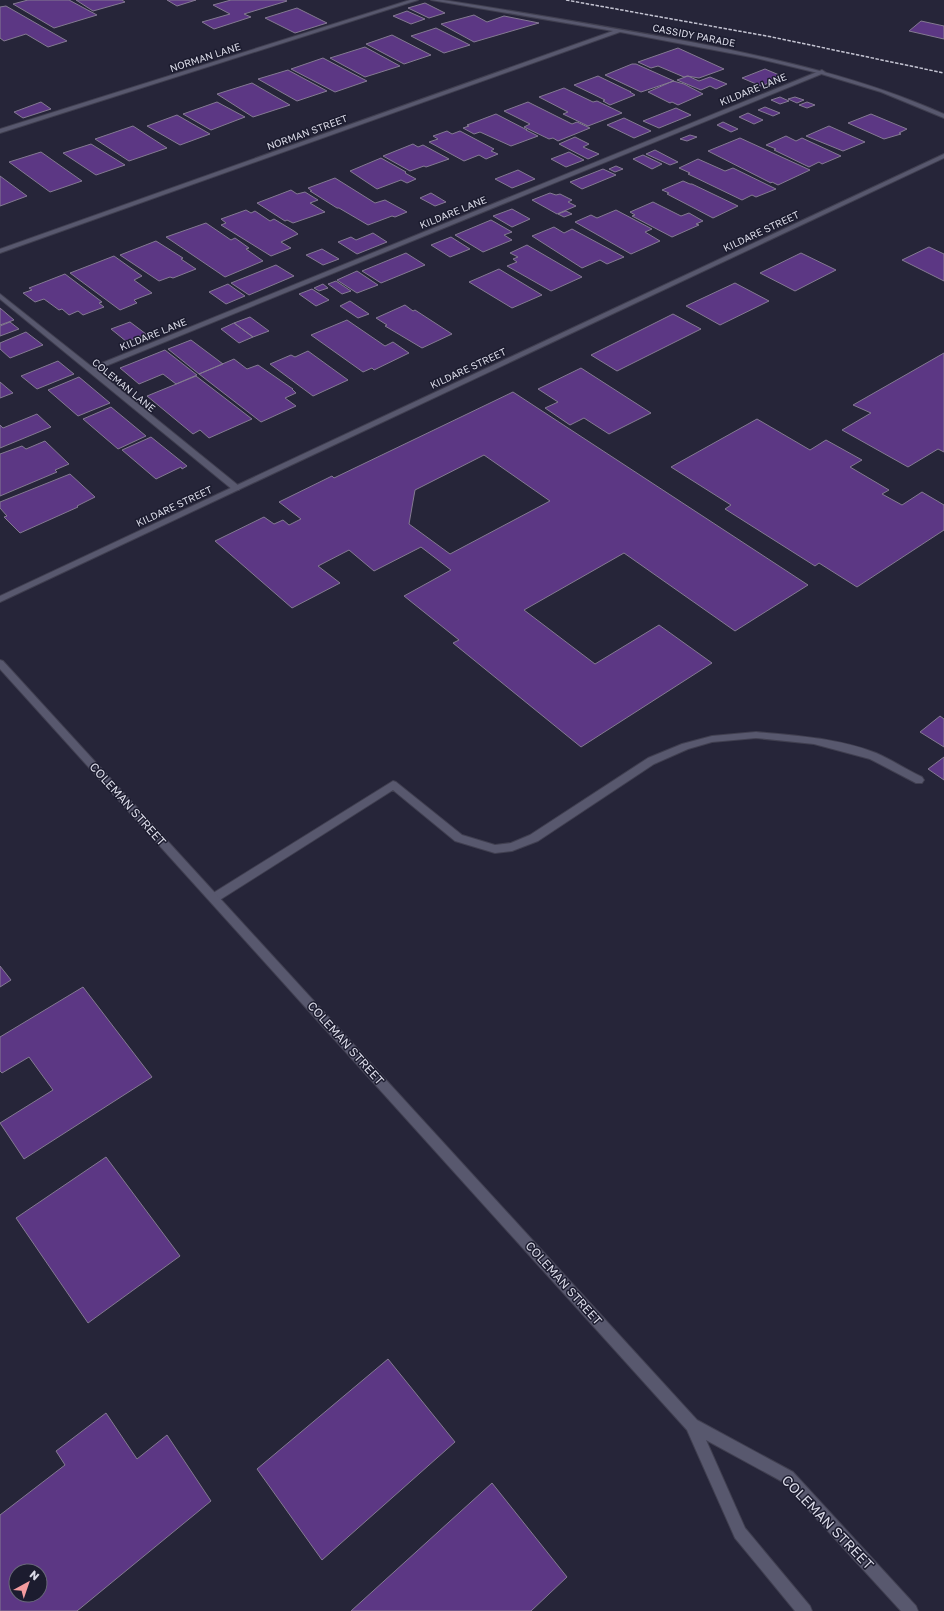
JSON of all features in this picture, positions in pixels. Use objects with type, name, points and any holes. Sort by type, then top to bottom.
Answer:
[{"type":"street","name":"NORMAN LANE","points":[[0,131],[415,0]]},
{"type":"street","name":"CASSIDY PARADE","points":[[434,0],[620,30],[756,56],[822,72],[888,92],[944,116]]},
{"type":"street","name":"NORMAN STREET","points":[[0,250],[620,30]]},
{"type":"street","name":"KILDARE LANE","points":[[90,370],[822,72]]},
{"type":"street","name":"KILDARE STREET","points":[[0,599],[944,156]]},
{"type":"street","name":"COLEMAN LANE","points":[[0,296],[236,488]]},
{"type":"street","name":"COLEMAN STREET","points":[[0,663],[692,1425],[740,1533],[805,1611]]},
{"type":"street","points":[[214,898],[393,785],[459,838],[495,849],[512,847],[534,838],[651,761],[685,746],[712,739],[756,735],[814,741],[874,756],[919,780]]},
{"type":"street","name":"COLEMAN STREET","points":[[692,1425],[788,1477],[911,1611]]},
{"type":"building","points":[[28,0],[69,0],[97,15],[54,28],[13,4]]},
{"type":"building","points":[[76,0],[122,0],[125,2],[93,11]]},
{"type":"building","points":[[167,0],[196,0],[177,6]]},
{"type":"building","points":[[231,0],[287,1],[244,14],[251,17],[214,29],[202,22],[230,14],[213,5]]},
{"type":"building","points":[[425,3],[445,13],[429,18],[408,8]]},
{"type":"building","points":[[6,6],[67,41],[48,47],[26,34],[4,41],[0,38],[0,7]]},
{"type":"building","points":[[297,8],[327,23],[295,33],[265,18]]},
{"type":"building","points":[[407,11],[425,19],[411,24],[393,16]]},
{"type":"building","points":[[474,15],[487,22],[504,16],[539,23],[474,42],[441,24]]},
{"type":"building","points":[[921,21],[944,26],[944,39],[909,31]]},
{"type":"building","points":[[436,28],[470,45],[444,53],[411,36]]},
{"type":"building","points":[[392,35],[431,55],[404,64],[366,44]]},
{"type":"building","points":[[365,47],[400,66],[365,77],[330,58]]},
{"type":"building","points":[[678,48],[724,69],[699,78],[684,77],[658,66],[651,68],[638,62]]},
{"type":"building","points":[[323,58],[367,81],[335,92],[291,69]]},
{"type":"building","points":[[632,64],[636,64],[674,81],[641,92],[605,75]]},
{"type":"building","points":[[765,69],[784,77],[761,86],[742,78]]},
{"type":"building","points":[[288,70],[327,91],[297,101],[258,79]]},
{"type":"building","points":[[598,76],[635,95],[610,105],[603,101],[605,100],[574,85]]},
{"type":"building","points":[[688,76],[699,81],[710,77],[727,84],[716,89],[710,86],[701,90],[677,80]]},
{"type":"building","points":[[673,81],[684,84],[703,94],[678,105],[672,102],[670,103],[648,92]]},
{"type":"building","points":[[252,83],[290,105],[253,117],[217,94]]},
{"type":"building","points":[[564,88],[593,102],[597,101],[622,113],[588,126],[563,114],[568,112],[539,97]]},
{"type":"building","points":[[780,97],[789,101],[780,104],[771,100]]},
{"type":"building","points":[[795,97],[804,100],[797,103],[788,99]]},
{"type":"building","points":[[41,102],[51,109],[23,118],[14,112]]},
{"type":"building","points":[[217,102],[245,117],[211,130],[183,114]]},
{"type":"building","points":[[528,102],[572,124],[577,122],[590,128],[558,141],[553,138],[549,139],[524,127],[530,124],[504,111]]},
{"type":"building","points":[[807,102],[815,105],[807,108],[799,105]]},
{"type":"building","points":[[765,107],[780,113],[773,116],[758,110]]},
{"type":"building","points":[[676,108],[691,115],[659,128],[643,121]]},
{"type":"building","points":[[748,113],[763,120],[754,124],[739,117]]},
{"type":"building","points":[[496,114],[538,136],[511,146],[480,132],[474,134],[463,128]]},
{"type":"building","points":[[871,114],[907,129],[899,133],[901,134],[884,139],[848,123]]},
{"type":"building","points":[[177,115],[210,134],[180,145],[147,126]]},
{"type":"building","points":[[624,118],[651,131],[634,138],[607,125]]},
{"type":"building","points":[[723,122],[738,129],[731,132],[717,125]]},
{"type":"building","points":[[133,126],[167,148],[129,161],[95,139]]},
{"type":"building","points":[[829,126],[865,142],[843,151],[806,136]]},
{"type":"building","points":[[447,131],[452,134],[460,131],[494,149],[491,151],[498,154],[486,159],[479,155],[464,161],[429,142],[438,139],[433,136]]},
{"type":"building","points":[[690,135],[697,137],[687,141],[680,139]]},
{"type":"building","points":[[786,136],[796,141],[802,138],[841,156],[822,164],[819,162],[809,167],[766,145]]},
{"type":"building","points":[[575,137],[589,144],[583,147],[599,154],[588,159],[559,144]]},
{"type":"building","points":[[740,138],[810,170],[778,185],[772,182],[771,183],[708,151]]},
{"type":"building","points":[[91,144],[125,165],[96,175],[63,153]]},
{"type":"building","points":[[413,144],[418,147],[423,145],[449,159],[410,171],[383,156]]},
{"type":"building","points":[[655,150],[678,162],[670,165],[646,154]]},
{"type":"building","points":[[41,152],[82,181],[50,192],[9,162]]},
{"type":"building","points":[[569,152],[584,160],[566,167],[551,159]]},
{"type":"building","points":[[643,155],[662,164],[652,169],[633,159]]},
{"type":"building","points":[[381,158],[416,179],[407,183],[401,180],[377,189],[350,171]]},
{"type":"building","points":[[698,159],[725,171],[733,168],[776,189],[756,197],[752,195],[742,200],[688,174],[690,173],[679,168]]},
{"type":"building","points":[[616,166],[623,169],[615,172],[609,169]]},
{"type":"building","points":[[603,169],[616,175],[582,189],[570,182]]},
{"type":"building","points":[[518,170],[535,179],[512,188],[495,179]]},
{"type":"building","points":[[0,176],[27,196],[0,206]]},
{"type":"building","points":[[335,178],[375,203],[385,200],[407,212],[368,225],[337,208],[310,191],[312,191],[308,188]]},
{"type":"building","points":[[683,181],[738,206],[713,218],[662,190]]},
{"type":"building","points":[[291,190],[297,194],[305,192],[318,200],[310,203],[325,212],[293,223],[287,220],[285,221],[257,203]]},
{"type":"building","points":[[431,193],[446,202],[435,206],[420,198]]},
{"type":"building","points":[[550,193],[556,195],[560,194],[572,200],[568,202],[576,206],[557,214],[532,200]]},
{"type":"building","points":[[653,202],[681,216],[689,213],[703,221],[696,224],[699,225],[672,237],[632,216],[635,215],[630,212]]},
{"type":"building","points":[[512,209],[530,219],[512,227],[493,216]]},
{"type":"building","points":[[246,210],[251,213],[255,211],[270,221],[274,219],[298,234],[281,242],[291,248],[271,256],[221,225],[226,223],[221,219]]},
{"type":"building","points":[[616,210],[652,229],[645,232],[660,241],[631,254],[575,222],[591,215],[597,218]]},
{"type":"building","points":[[566,211],[572,214],[564,217],[558,214]]},
{"type":"building","points":[[491,220],[512,232],[504,235],[512,240],[483,252],[455,235]]},
{"type":"building","points":[[206,223],[231,240],[235,238],[249,248],[246,249],[263,261],[225,277],[166,237]]},
{"type":"building","points":[[554,227],[564,233],[572,229],[624,257],[607,264],[600,260],[582,268],[532,236]]},
{"type":"building","points":[[373,233],[387,242],[357,254],[338,242],[351,237],[356,240]]},
{"type":"building","points":[[451,237],[470,249],[450,257],[431,245]]},
{"type":"building","points":[[156,241],[183,258],[181,259],[196,269],[173,278],[170,277],[159,281],[120,255]]},
{"type":"building","points":[[527,245],[582,277],[551,291],[507,266],[517,262],[513,259],[518,257],[510,253]]},
{"type":"building","points":[[929,247],[944,254],[944,281],[902,260]]},
{"type":"building","points":[[322,249],[339,259],[323,265],[306,255]]},
{"type":"building","points":[[406,253],[425,265],[381,283],[362,271]]},
{"type":"building","points":[[801,253],[836,270],[795,291],[760,273]]},
{"type":"building","points":[[114,256],[142,276],[134,280],[152,293],[134,300],[137,303],[120,310],[70,273]]},
{"type":"building","points":[[276,265],[294,276],[249,295],[231,283]]},
{"type":"building","points":[[499,269],[542,295],[512,308],[469,282]]},
{"type":"building","points":[[357,271],[378,285],[357,293],[337,280]]},
{"type":"building","points":[[65,274],[102,302],[99,303],[104,307],[83,315],[78,311],[69,315],[62,309],[59,310],[44,299],[35,302],[23,293],[32,290],[29,288]]},
{"type":"building","points":[[336,281],[351,291],[342,294],[328,284]]},
{"type":"building","points":[[735,283],[769,301],[720,325],[686,306]]},
{"type":"building","points":[[228,284],[245,296],[226,304],[209,292]]},
{"type":"building","points":[[323,284],[328,288],[319,291],[314,288]]},
{"type":"building","points":[[312,289],[329,300],[316,306],[299,294]]},
{"type":"building","points":[[350,301],[369,314],[358,318],[340,306]]},
{"type":"building","points":[[405,305],[452,334],[422,348],[385,326],[387,325],[376,318]]},
{"type":"building","points":[[0,308],[14,320],[0,325]]},
{"type":"building","points":[[673,314],[701,329],[617,371],[591,355]]},
{"type":"building","points":[[250,317],[269,331],[253,337],[234,323]]},
{"type":"building","points":[[347,320],[385,346],[393,342],[409,353],[374,370],[372,368],[363,372],[311,335]]},
{"type":"building","points":[[10,322],[19,329],[0,336],[0,326]]},
{"type":"building","points":[[130,322],[146,334],[127,342],[111,329]]},
{"type":"building","points":[[234,323],[253,337],[239,343],[221,329]]},
{"type":"building","points":[[26,332],[43,345],[10,358],[0,349],[0,343]]},
{"type":"building","points":[[191,340],[223,364],[199,374],[168,349]]},
{"type":"building","points":[[165,350],[197,375],[176,384],[163,374],[139,384],[120,368]]},
{"type":"building","points":[[308,351],[348,380],[313,396],[270,364],[291,355],[295,357]]},
{"type":"building","points":[[944,353],[944,452],[938,449],[908,467],[842,430],[871,413],[853,405]]},
{"type":"building","points":[[234,359],[247,369],[258,365],[293,389],[296,393],[285,398],[296,406],[261,422],[199,374]]},
{"type":"building","points":[[58,361],[74,374],[37,389],[21,376]]},
{"type":"building","points":[[581,368],[651,413],[609,434],[584,418],[570,425],[545,408],[558,402],[538,389]]},
{"type":"building","points":[[196,376],[252,419],[209,438],[200,430],[193,434],[147,396]]},
{"type":"building","points":[[79,377],[110,403],[78,416],[48,390]]},
{"type":"building","points":[[0,382],[13,393],[0,398]]},
{"type":"building","points":[[513,392],[808,585],[735,631],[624,553],[524,610],[595,664],[659,625],[712,663],[581,747],[453,643],[459,640],[404,596],[451,570],[421,547],[374,571],[349,550],[318,566],[340,583],[292,608],[215,541],[264,517],[274,524],[283,520],[289,525],[301,519],[279,502],[332,476],[334,478]],"holes":[[[484,455],[550,501],[450,554],[409,524],[415,490]]]},
{"type":"building","points":[[111,407],[146,436],[118,449],[83,419]]},
{"type":"building","points":[[37,414],[51,427],[0,448],[0,425],[3,428]]},
{"type":"building","points":[[757,419],[810,450],[826,440],[862,460],[850,467],[889,490],[882,494],[902,505],[922,492],[944,505],[944,530],[857,587],[819,563],[815,566],[725,509],[731,505],[671,467]]},
{"type":"building","points":[[151,437],[187,466],[182,469],[181,467],[156,479],[122,450]]},
{"type":"building","points":[[45,441],[69,464],[55,470],[57,472],[0,496],[0,454],[22,446],[26,449]]},
{"type":"building","points":[[70,474],[95,497],[77,506],[78,507],[20,533],[4,517],[7,516],[0,508],[0,502]]},
{"type":"building","points":[[940,716],[944,719],[944,747],[920,732]]},
{"type":"building","points":[[944,757],[944,780],[928,769]]},
{"type":"building","points":[[0,966],[11,980],[0,987]]},
{"type":"building","points":[[83,987],[152,1077],[24,1159],[0,1123],[53,1090],[29,1057],[2,1073],[0,1071],[0,1037]]},
{"type":"building","points":[[106,1157],[180,1256],[88,1323],[16,1218]]},
{"type":"building","points":[[388,1359],[455,1442],[322,1560],[257,1469]]},
{"type":"building","points":[[106,1413],[137,1459],[167,1435],[211,1501],[77,1611],[0,1611],[0,1515],[65,1465],[56,1451]]},
{"type":"building","points":[[492,1483],[567,1577],[531,1611],[351,1611]]},
{"type":"railway","points":[[566,0],[772,37],[944,73]]}]
